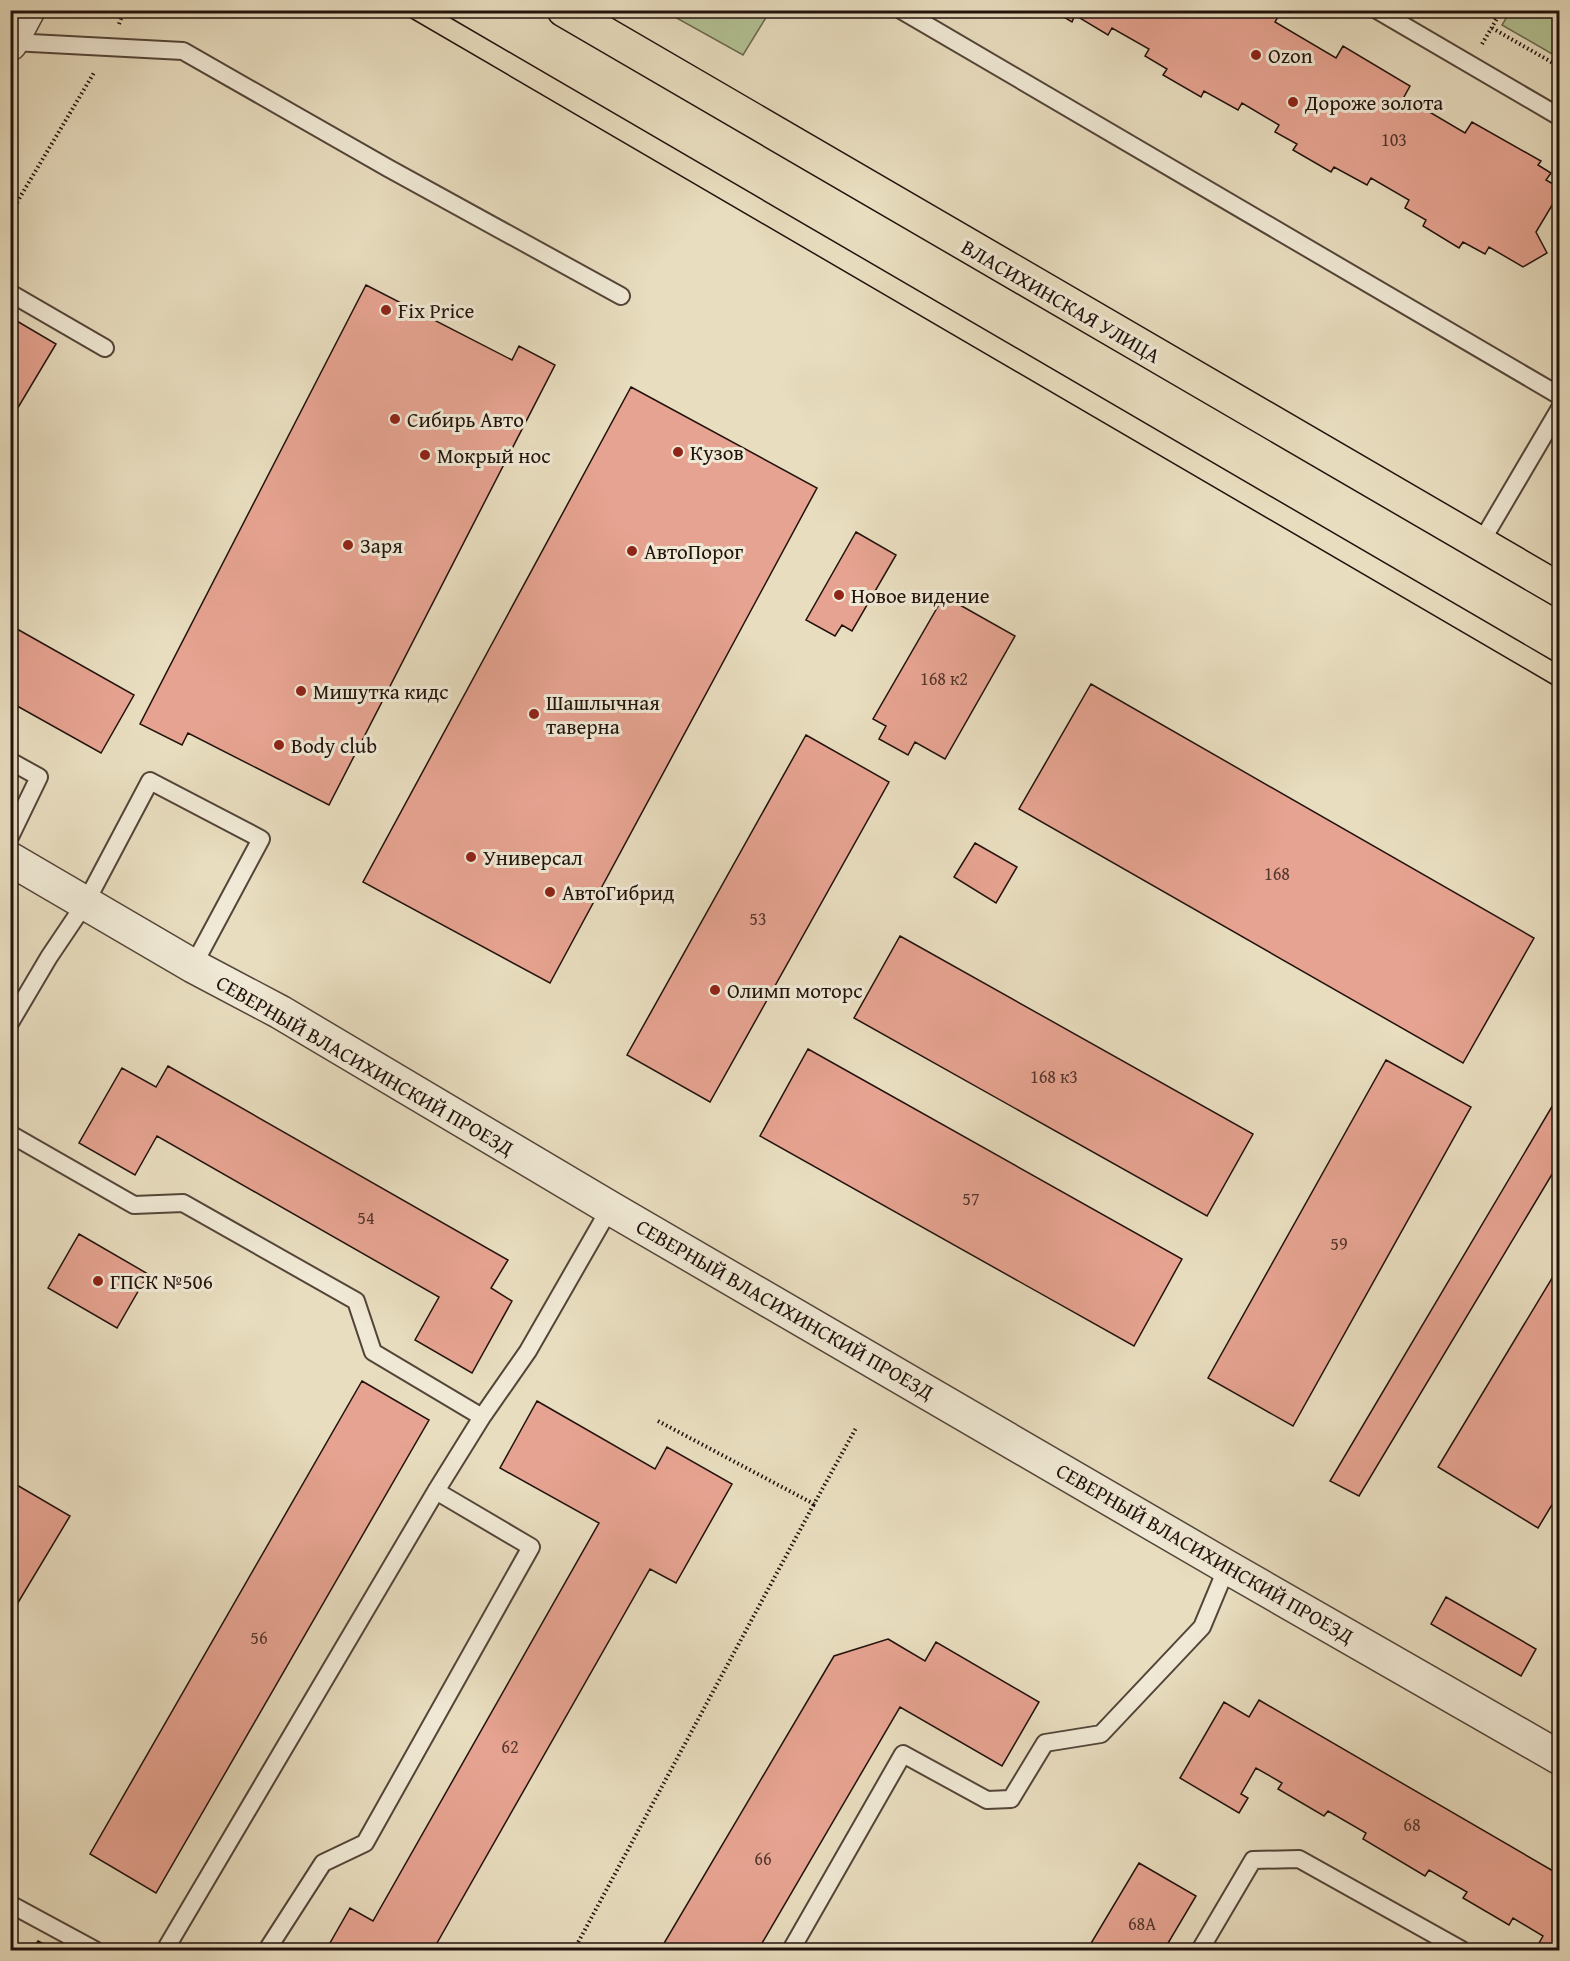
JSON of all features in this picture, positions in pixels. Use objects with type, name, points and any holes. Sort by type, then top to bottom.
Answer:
[{"type":"highway","name":"ВЛАСИХИНСКАЯ УЛИЦА","points":[[564,10],[1560,590]]},
{"type":"street","points":[[11,43],[28,10]]},
{"type":"street","name":"СЕВЕРНЫЙ ВЛАСИХИНСКИЙ ПРОЕЗД","points":[[10,859],[193,966],[280,1012],[610,1208],[1560,1758]]},
{"type":"lane","points":[[901,10],[1560,396]]},
{"type":"lane","points":[[1377,10],[1560,117]]},
{"type":"lane","points":[[11,43],[183,51],[388,168],[621,296]]},
{"type":"lane","points":[[10,293],[105,348]]},
{"type":"lane","points":[[1480,544],[1560,408]]},
{"type":"lane","points":[[10,761],[39,777],[10,837]]},
{"type":"lane","points":[[10,1023],[49,957],[86,902],[150,780],[261,839],[193,966]]},
{"type":"lane","points":[[10,1134],[134,1205],[183,1203],[356,1301],[373,1352],[482,1417]]},
{"type":"lane","points":[[165,1950],[436,1491],[482,1417],[528,1351],[610,1208]]},
{"type":"lane","points":[[267,1950],[323,1863],[365,1843],[531,1547],[436,1491]]},
{"type":"lane","points":[[791,1950],[903,1754],[987,1800],[1011,1799],[1045,1743],[1101,1734],[1195,1634],[1202,1626],[1227,1567]]},
{"type":"lane","points":[[1200,1950],[1253,1860],[1299,1859],[1462,1950]]},
{"type":"lane","points":[[10,1904],[95,1950]]},
{"type":"path","points":[[10,213],[109,48],[124,10]]},
{"type":"path","points":[[1483,10],[1497,19]]},
{"type":"path","points":[[1470,65],[1500,11]]},
{"type":"path","points":[[1492,28],[1560,67]]},
{"type":"path","points":[[658,1421],[814,1504]]},
{"type":"path","points":[[574,1950],[856,1428]]},
{"type":"green space","points":[[1511,10],[1559,11],[1559,58],[1502,25]]},
{"type":"green space","points":[[664,11],[770,11],[743,55]]},
{"type":"building","points":[[1052,10],[1282,10],[1275,22],[1336,58],[1343,46],[1410,86],[1404,97],[1465,133],[1472,122],[1541,161],[1538,165],[1551,173],[1546,180],[1560,188],[1560,192],[1536,232],[1547,253],[1523,267],[1489,247],[1485,254],[1463,242],[1459,248],[1423,226],[1426,220],[1405,208],[1409,200],[1371,178],[1367,185],[1334,167],[1331,172],[1293,150],[1297,144],[1275,132],[1279,125],[1242,103],[1238,110],[1204,91],[1201,97],[1163,75],[1167,69],[1145,56],[1149,49],[1112,28],[1108,35],[1075,15],[1072,22]]},
{"type":"building","name":"Заря","points":[[366,285],[512,360],[519,346],[555,365],[329,805],[188,733],[182,745],[140,724]]},
{"type":"building","points":[[10,317],[56,344],[10,421]]},
{"type":"building","points":[[631,387],[817,488],[550,983],[363,882]]},
{"type":"building","points":[[856,532],[896,555],[852,631],[842,625],[835,636],[806,620]]},
{"type":"building","points":[[944,596],[1015,636],[945,759],[915,742],[908,755],[879,739],[886,726],[873,719]]},
{"type":"building","points":[[10,625],[134,695],[101,753],[10,702]]},
{"type":"building","points":[[1091,684],[1534,938],[1463,1063],[1019,809]]},
{"type":"building","points":[[806,735],[889,782],[710,1102],[627,1055]]},
{"type":"building","points":[[975,843],[1017,867],[996,903],[954,877]]},
{"type":"building","points":[[900,936],[1253,1134],[1207,1216],[854,1018]]},
{"type":"building","points":[[808,1049],[1182,1259],[1134,1346],[760,1136]]},
{"type":"building","points":[[1386,1060],[1471,1107],[1293,1426],[1208,1378]]},
{"type":"building","points":[[168,1066],[508,1260],[491,1288],[512,1301],[472,1373],[415,1340],[439,1297],[157,1136],[135,1175],[79,1143],[122,1068],[156,1087]]},
{"type":"building","points":[[1560,1093],[1560,1161],[1359,1496],[1330,1481]]},
{"type":"building","name":"ГПСК №506","points":[[79,1234],[148,1274],[117,1328],[48,1288]]},
{"type":"building","points":[[1560,1265],[1560,1501],[1556,1498],[1538,1528],[1438,1467]]},
{"type":"building","points":[[362,1381],[429,1420],[156,1893],[90,1854]]},
{"type":"building","points":[[537,1401],[655,1469],[667,1447],[732,1484],[676,1583],[650,1569],[433,1950],[326,1950],[350,1908],[373,1921],[599,1523],[500,1468]]},
{"type":"building","points":[[10,1481],[70,1516],[10,1616]]},
{"type":"building","points":[[1446,1597],[1536,1649],[1521,1676],[1431,1624]]},
{"type":"building","points":[[888,1639],[925,1661],[936,1642],[1039,1702],[1002,1766],[900,1707],[758,1950],[660,1950],[834,1656]]},
{"type":"building","points":[[1259,1700],[1560,1875],[1560,1950],[1535,1950],[1543,1936],[1513,1918],[1509,1925],[1463,1898],[1467,1892],[1429,1870],[1425,1876],[1363,1839],[1366,1833],[1328,1811],[1324,1816],[1278,1789],[1282,1783],[1256,1768],[1241,1794],[1248,1798],[1239,1813],[1180,1778],[1224,1702],[1249,1717]]},
{"type":"building","points":[[1139,1863],[1196,1896],[1164,1950],[1087,1950]]},
{"type":"building","points":[[38,1941],[55,1950],[32,1950]]},
{"type":"tram line","points":[[397,10],[1560,689]]},
{"type":"tram line","points":[[437,10],[1560,665]]},
{"type":"place","name":"Ozon","points":[[1256,55]]},
{"type":"place","name":"Дороже золота","points":[[1293,102]]},
{"type":"place","name":"Fix Price","points":[[386,310]]},
{"type":"place","name":"Сибирь Авто","points":[[395,419]]},
{"type":"place","name":"Кузов","points":[[678,452]]},
{"type":"place","name":"Мокрый нос","points":[[425,455]]},
{"type":"place","name":"Заря","points":[[348,545]]},
{"type":"place","name":"АвтоПорог","points":[[632,551]]},
{"type":"place","name":"Новое видение","points":[[839,595]]},
{"type":"place","name":"Мишутка кидс","points":[[301,691]]},
{"type":"place","name":"Шашлычная таверна","points":[[534,714]]},
{"type":"place","name":"Body club","points":[[279,745]]},
{"type":"place","name":"Универсал","points":[[471,857]]},
{"type":"place","name":"АвтоГибрид","points":[[550,892]]},
{"type":"place","name":"Олимп моторс","points":[[715,990]]},
{"type":"place","name":"ГПСК №506","points":[[98,1281]]}]
